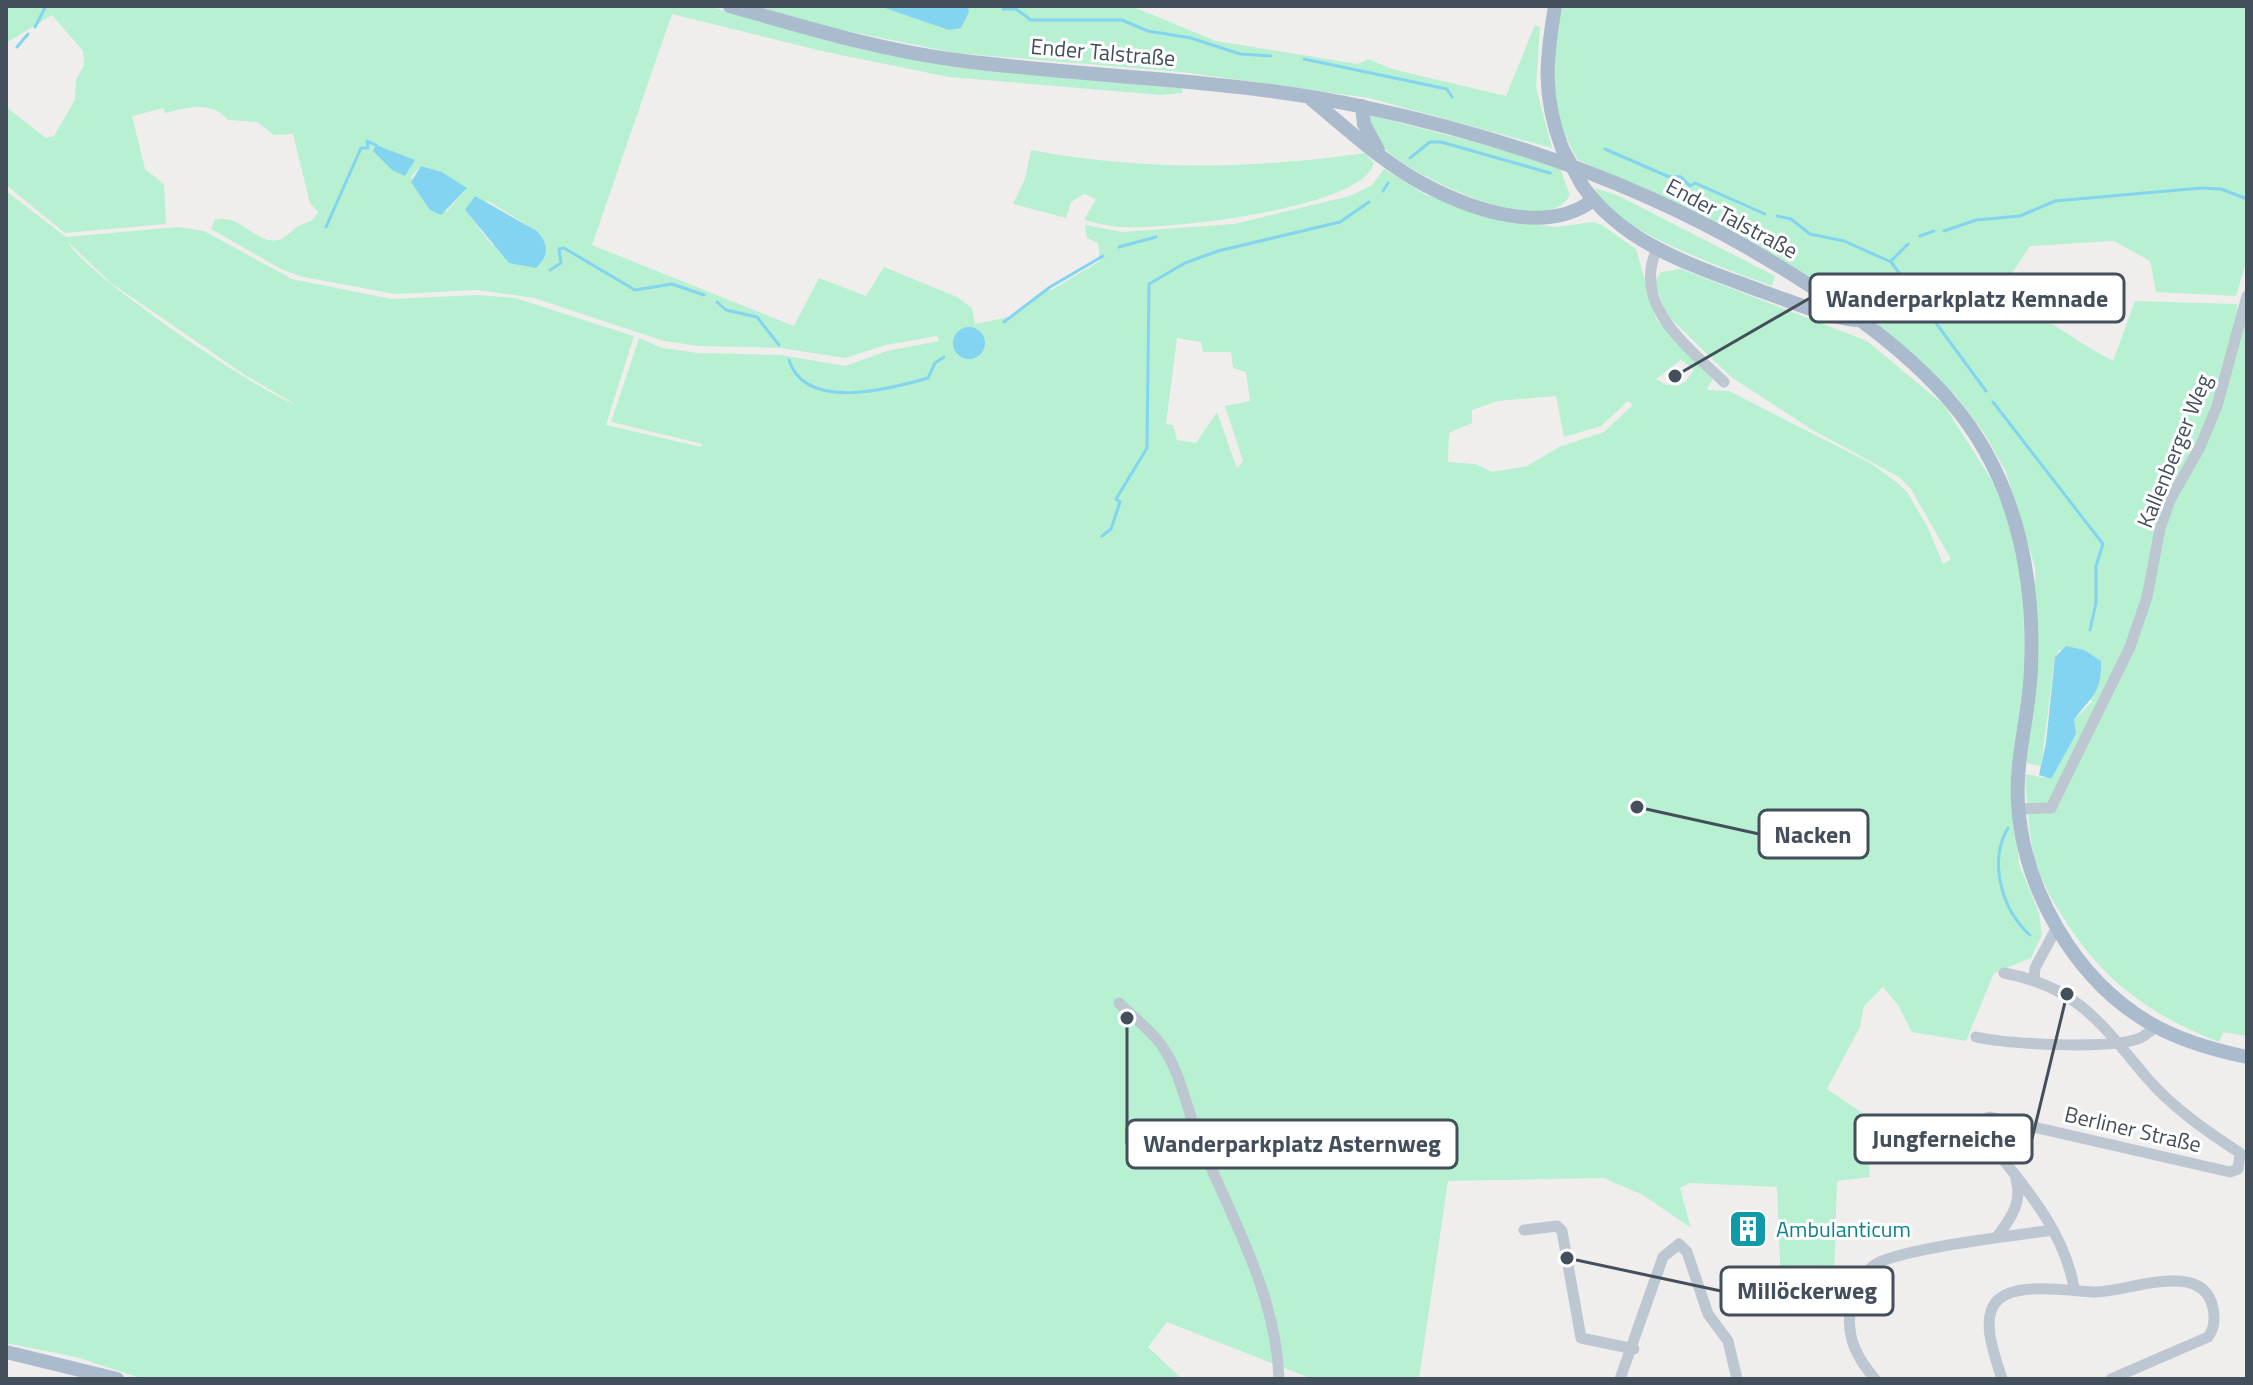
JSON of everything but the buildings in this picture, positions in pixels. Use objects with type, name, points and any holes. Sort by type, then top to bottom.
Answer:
[{"type":"main road","name":"Ender Talstraße","points":[[730,6],[832,35],[953,60],[1310,98],[1362,106],[1508,142],[1634,192],[1749,248],[1860,321],[1949,400],[1977,437],[1999,476],[2016,522],[2028,570],[2031,668],[2017,775],[2018,809],[2029,866],[2045,909],[2096,978],[2134,1013],[2156,1027],[2216,1051],[2247,1057]]},
{"type":"main road","points":[[1556,6],[1545,80],[1562,148],[1593,200],[1622,228],[1657,249],[1823,314],[1860,321]]},
{"type":"main road","points":[[1310,98],[1382,157],[1425,185],[1467,203],[1517,216],[1557,218],[1579,211],[1593,200]]},
{"type":"main road","points":[[1362,106],[1364,124],[1382,157]]},
{"type":"main road","points":[[6,1352],[70,1365],[117,1379]]},
{"type":"street","points":[[1657,249],[1650,263],[1650,281],[1660,317],[1724,382]]},
{"type":"street","name":"Kallenberger Weg","points":[[2018,809],[2051,808],[2110,693],[2147,597],[2160,529],[2170,500],[2200,447],[2217,406],[2247,296]]},
{"type":"street","points":[[2034,979],[2035,968],[2057,927]]},
{"type":"street","name":"Berliner Straße","points":[[2004,973],[2034,979],[2067,994],[2091,1011],[2150,1081],[2176,1106],[2240,1153],[2238,1169],[2230,1172],[1990,1117],[1984,1119],[1982,1130],[1988,1141],[2053,1230],[2069,1259],[2074,1288]]},
{"type":"street","points":[[1119,1003],[1160,1044],[1180,1082],[1186,1107],[1217,1184],[1259,1271],[1279,1379]]},
{"type":"street","points":[[1976,1037],[2025,1045],[2120,1042],[2141,1038],[2156,1027]]},
{"type":"street","points":[[1997,1237],[2016,1210],[2019,1189],[2013,1172]]},
{"type":"street","points":[[1524,1230],[1547,1225],[1557,1226],[1562,1231],[1581,1338],[1634,1349]]},
{"type":"street","points":[[1875,1379],[1857,1358],[1849,1326],[1851,1296],[1875,1264],[1893,1257],[1997,1237],[2053,1230]]},
{"type":"street","points":[[1620,1379],[1634,1349],[1663,1257],[1679,1244],[1687,1252],[1708,1314],[1728,1341],[1737,1379]]},
{"type":"street","points":[[2002,1379],[1991,1327],[1994,1304],[2013,1293],[2074,1288],[2093,1292],[2182,1281],[2204,1290],[2213,1305],[2214,1324],[2208,1337],[2111,1379]]},
{"type":"green space","points":[[6,6],[708,6],[829,41],[953,67],[1181,88],[1183,93],[1161,95],[949,77],[826,52],[672,14],[592,245],[794,326],[819,278],[866,296],[884,267],[957,297],[972,308],[975,324],[1014,316],[1040,293],[1053,289],[1100,261],[1098,243],[1087,238],[1085,225],[1122,232],[1234,224],[1350,196],[1372,185],[1384,169],[1426,195],[1499,220],[1556,227],[1594,222],[1636,249],[1656,319],[1713,378],[1707,390],[1729,391],[1872,464],[1907,492],[1928,528],[1943,564],[1951,559],[1911,489],[1899,477],[1811,429],[1731,377],[1666,314],[1655,282],[1661,272],[1681,269],[1867,341],[1944,405],[1991,479],[2010,523],[2022,571],[2025,669],[2011,774],[2019,864],[2039,913],[2042,935],[2031,958],[1994,973],[1966,1041],[1912,1032],[1898,1005],[1883,987],[1864,1006],[1860,1027],[1827,1089],[1864,1114],[1870,1177],[1837,1181],[1833,1316],[1781,1287],[1777,1187],[1690,1183],[1680,1188],[1691,1228],[1643,1195],[1604,1178],[1448,1181],[1419,1379],[1312,1379],[1167,1322],[1148,1347],[1182,1379],[143,1379],[76,1357],[6,1343],[6,191],[66,237],[178,227],[204,231],[292,279],[392,299],[477,295],[515,298],[634,336],[606,425],[701,447],[703,444],[611,422],[639,338],[662,348],[698,353],[781,355],[845,366],[887,351],[939,341],[937,336],[886,345],[845,358],[781,348],[699,346],[664,341],[534,298],[478,290],[395,294],[303,277],[283,270],[211,229],[215,220],[232,220],[262,238],[278,240],[314,218],[318,212],[310,203],[293,134],[274,135],[257,122],[228,120],[207,108],[165,113],[164,108],[132,116],[145,169],[164,184],[166,224],[65,233],[6,185],[6,107],[46,138],[54,136],[75,100],[76,80],[84,65],[83,51],[52,15],[6,43]],"holes":[[[421,166],[442,172],[467,188],[447,211],[430,210],[411,177]],[[488,201],[537,231],[492,245],[465,210]],[[68,242],[111,283],[245,375],[295,404],[246,378],[173,330],[104,278]],[[1177,338],[1201,342],[1203,352],[1231,352],[1233,368],[1246,372],[1250,401],[1225,406],[1243,461],[1237,468],[1217,412],[1196,443],[1177,440],[1173,425],[1166,424]],[[1681,360],[1694,370],[1685,382],[1666,385],[1656,379]],[[1556,396],[1564,437],[1601,426],[1628,401],[1633,405],[1604,432],[1559,447],[1527,466],[1492,472],[1476,464],[1448,462],[1449,433],[1472,423],[1472,410],[1498,401]]]},
{"type":"green space","points":[[756,6],[879,6],[920,19],[969,12],[968,6],[1136,8],[1216,41],[1358,64],[1368,59],[1392,69],[1506,96],[1535,25],[1540,27],[1536,87],[1552,148],[1369,98],[1182,72],[956,53],[832,28]]},
{"type":"green space","points":[[1563,6],[2247,6],[2247,259],[2236,296],[2156,292],[2150,261],[2114,241],[2030,246],[1999,293],[2113,361],[2135,301],[2237,304],[2237,310],[2247,310],[2247,1036],[2223,1032],[2219,1042],[2173,1021],[2133,996],[2083,946],[2058,909],[2041,876],[2031,839],[2025,774],[2051,779],[2074,720],[2092,702],[2060,649],[2055,657],[2041,766],[2026,763],[2036,671],[2035,567],[2006,472],[1984,433],[1956,396],[1895,340],[1624,180],[1578,160],[1561,124],[1553,85],[1553,45]]},
{"type":"green space","points":[[1365,114],[1506,150],[1560,168],[1570,195],[1557,208],[1535,211],[1480,200],[1401,162],[1377,139]]},
{"type":"green space","points":[[1031,150],[1114,162],[1198,165],[1240,165],[1365,153],[1374,163],[1362,179],[1336,193],[1300,204],[1217,220],[1120,227],[1084,220],[1096,199],[1084,194],[1071,202],[1066,218],[1013,204],[1025,179]]},
{"type":"green space","points":[[1595,188],[1617,195],[1775,276],[1772,286],[1673,247],[1646,233],[1604,203]]},
{"type":"water","points":[[879,6],[968,6],[969,12],[961,28],[949,30]]},
{"type":"water","points":[[376,145],[415,160],[405,176],[392,170],[373,151]]},
{"type":"water","points":[[421,166],[442,172],[467,188],[441,215],[430,210],[411,182]]},
{"type":"water","points":[[475,196],[537,231],[546,250],[536,268],[509,263],[465,210]]},
{"type":"water","points":[[969,327],[981,331],[985,343],[981,355],[969,359],[957,355],[953,343],[957,331]]},
{"type":"water","points":[[2066,646],[2084,650],[2101,661],[2100,681],[2074,720],[2076,734],[2051,779],[2039,775],[2046,743],[2055,657]]},
{"type":"waterway","points":[[35,27],[46,6]]},
{"type":"waterway","points":[[1003,9],[1016,9],[1031,20],[1122,20],[1148,31],[1191,38],[1240,54],[1271,56]]},
{"type":"waterway","points":[[17,47],[28,34]]},
{"type":"waterway","points":[[1304,59],[1447,89],[1452,97]]},
{"type":"waterway","points":[[326,227],[361,148],[368,148],[367,141],[376,145]]},
{"type":"waterway","points":[[1410,158],[1430,142],[1441,142],[1550,173]]},
{"type":"waterway","points":[[1605,149],[1667,176],[1681,177],[1690,186],[1695,183],[1765,214]]},
{"type":"waterway","points":[[1383,191],[1388,183]]},
{"type":"waterway","points":[[1944,231],[1976,220],[2020,216],[2055,201],[2201,188],[2221,189],[2247,199]]},
{"type":"waterway","points":[[1102,536],[1111,529],[1120,502],[1116,499],[1147,448],[1149,284],[1185,263],[1218,251],[1340,222],[1369,202]]},
{"type":"waterway","points":[[1777,216],[1791,219],[1810,234],[1844,241],[1891,262],[1986,391]]},
{"type":"waterway","points":[[1920,236],[1934,231]]},
{"type":"waterway","points":[[1119,247],[1156,237]]},
{"type":"waterway","points":[[1891,261],[1908,244]]},
{"type":"waterway","points":[[550,270],[561,263],[559,249],[564,248],[635,290],[672,284],[704,295]]},
{"type":"waterway","points":[[1004,322],[1050,287],[1103,256]]},
{"type":"waterway","points":[[717,302],[726,310],[757,317],[779,345]]},
{"type":"waterway","points":[[789,360],[798,376],[812,386],[850,393],[928,378],[935,363],[944,357]]},
{"type":"waterway","points":[[1993,402],[2103,544],[2096,566],[2096,603],[2090,630]]},
{"type":"waterway","points":[[2008,828],[1999,856],[2001,885],[2012,913],[2030,935]]},
{"type":"place","name":"Wanderparkplatz Kemnade","points":[[1675,376]]},
{"type":"place","name":"Nacken","points":[[1637,807]]},
{"type":"place","name":"Jungferneiche","points":[[2067,994]]},
{"type":"place","name":"Wanderparkplatz Asternweg","points":[[1127,1018]]},
{"type":"place","name":"Ambulanticum","points":[[1748,1229]]},
{"type":"place","name":"Millöckerweg","points":[[1567,1258]]}]
